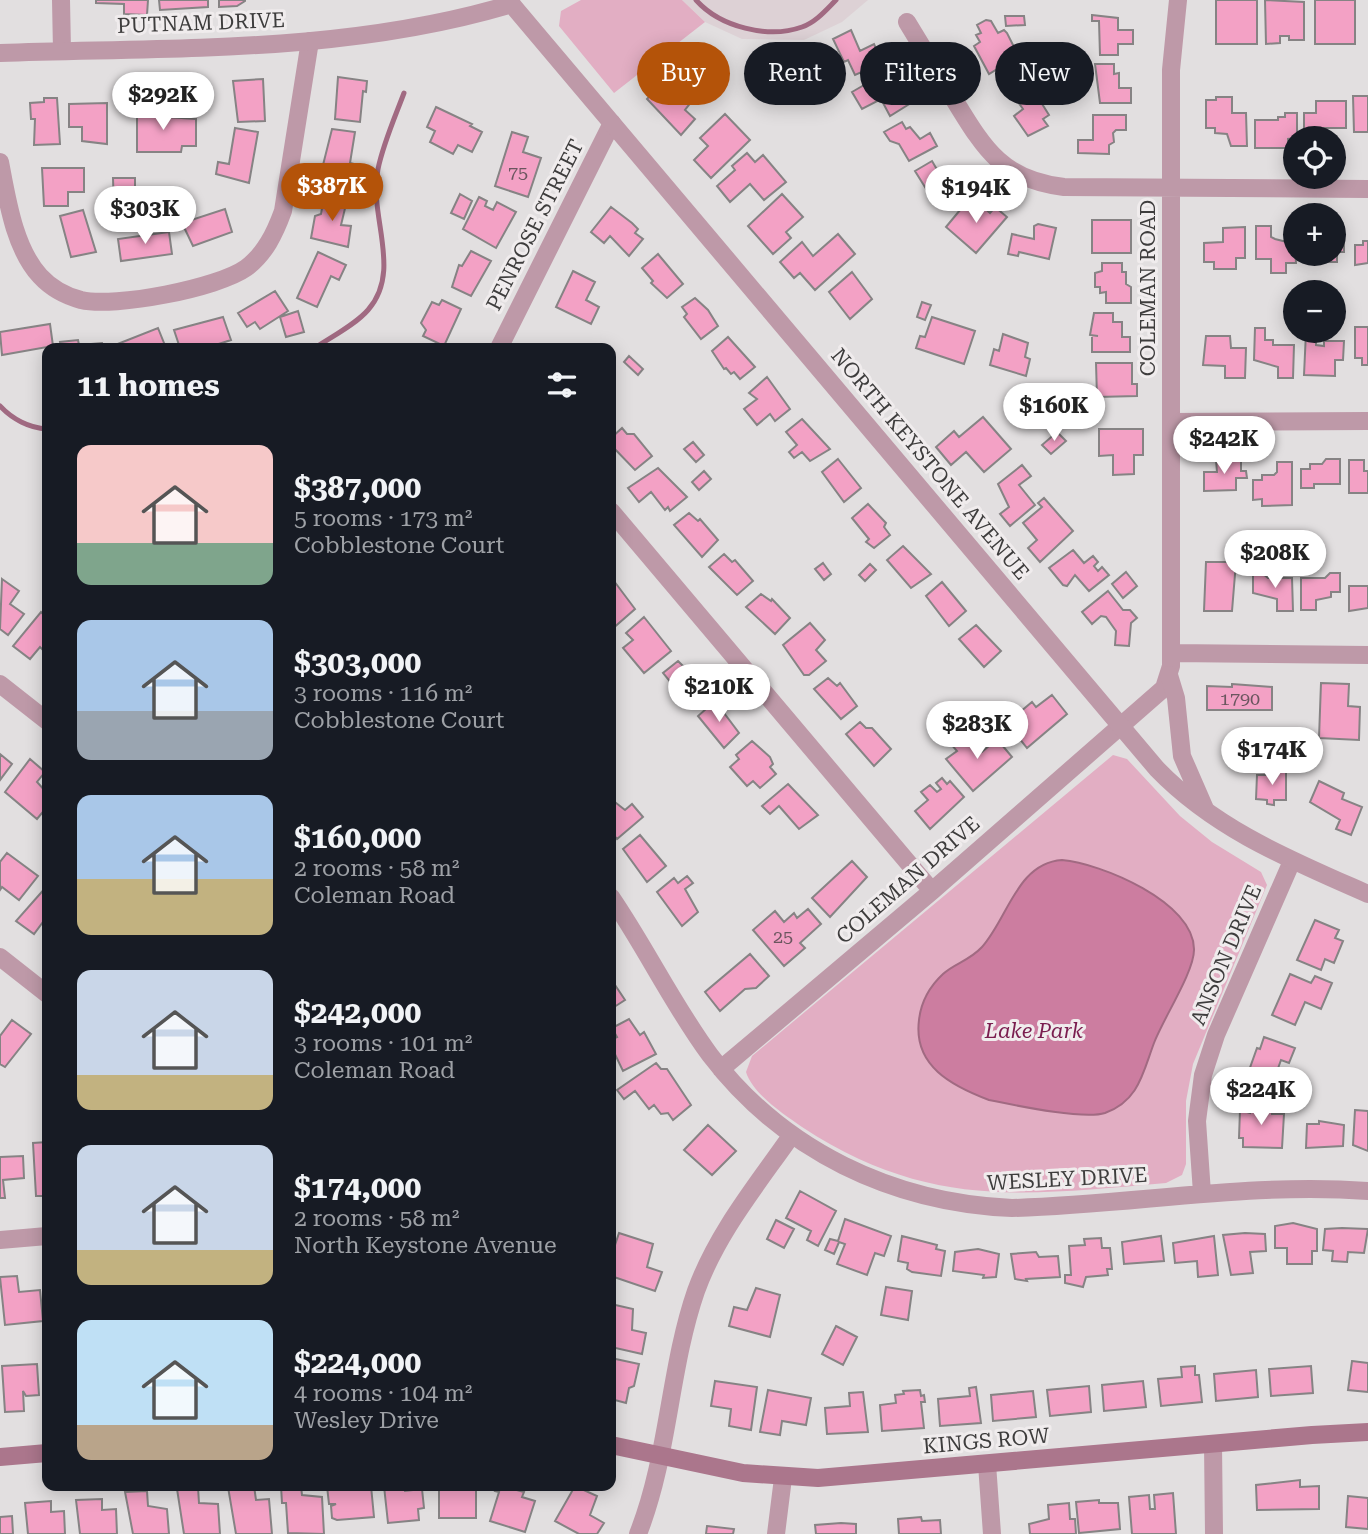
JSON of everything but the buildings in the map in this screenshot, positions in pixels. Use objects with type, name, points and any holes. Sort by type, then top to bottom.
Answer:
[{"type":"main road","name":"KINGS ROW","points":[[616,1446],[783,1478],[1368,1433]]},
{"type":"main road","points":[[0,1457],[42,1453]]},
{"type":"street","points":[[61,0],[62,51]]},
{"type":"street","name":"COLEMAN ROAD","points":[[1178,0],[1171,70],[1170,675],[1176,698],[1182,757],[1206,811]]},
{"type":"street","name":"PUTNAM DRIVE","points":[[0,53],[310,41],[416,29],[515,1]]},
{"type":"street","name":"NORTH KEYSTONE AVENUE","points":[[515,1],[612,123],[1175,787],[1250,841],[1368,894]]},
{"type":"street","points":[[907,22],[982,146],[1007,168],[1030,180],[1056,186],[1170,190],[1368,189]]},
{"type":"street","points":[[0,162],[23,250],[30,264],[51,286],[82,300],[104,302],[209,286],[248,266],[275,233],[284,211],[310,41]]},
{"type":"street","name":"PENROSE STREET","points":[[502,343],[612,123]]},
{"type":"street","points":[[1171,422],[1368,421]]},
{"type":"street","points":[[616,517],[932,891]]},
{"type":"street","points":[[1171,653],[1368,655]]},
{"type":"street","points":[[1122,724],[1156,697],[1170,675]]},
{"type":"street","points":[[0,684],[42,717]]},
{"type":"street","name":"COLEMAN DRIVE","points":[[721,1069],[932,891],[1122,724]]},
{"type":"street","name":"ANSON DRIVE","points":[[1202,1194],[1197,1121],[1203,1075],[1216,1035],[1292,861]]},
{"type":"street","name":"WESLEY DRIVE","points":[[616,904],[640,939],[685,1019],[721,1069],[791,1136],[850,1170],[891,1187],[932,1199],[976,1207],[1049,1207],[1303,1187],[1368,1191]]},
{"type":"street","points":[[0,957],[42,990]]},
{"type":"street","points":[[638,1534],[659,1456],[684,1333],[707,1264],[731,1221],[791,1136]]},
{"type":"street","points":[[0,1240],[42,1236]]},
{"type":"street","points":[[1213,1444],[1214,1534]]},
{"type":"street","points":[[987,1464],[992,1534]]},
{"type":"street","points":[[776,1534],[783,1478]]},
{"type":"shaded area","points":[[682,0],[868,0],[842,22],[804,40],[742,39],[705,22]]},
{"type":"shaded area","points":[[1062,860],[1121,877],[1163,901],[1179,916],[1190,932],[1194,950],[1189,970],[1158,1033],[1143,1075],[1133,1093],[1116,1108],[1095,1115],[1031,1108],[989,1100],[975,1094],[949,1081],[938,1072],[922,1050],[919,1036],[922,1007],[934,984],[948,970],[982,947],[1015,894],[1034,871],[1047,863]]},
{"type":"green space","points":[[581,0],[682,0],[705,22],[679,42],[637,42],[637,75],[614,93],[559,26],[561,11]]},
{"type":"green space","name":"Lake Park","points":[[1113,755],[1127,759],[1180,816],[1212,842],[1261,872],[1267,885],[1193,1064],[1186,1101],[1186,1164],[1182,1175],[1166,1183],[1067,1191],[978,1191],[936,1184],[892,1172],[848,1154],[802,1127],[762,1096],[746,1072],[752,1056]]},
{"type":"waterway","points":[[696,0],[731,24],[774,32],[807,25],[836,0]]},
{"type":"waterway","points":[[323,343],[363,315],[378,294],[383,278],[384,260],[377,205],[378,169],[404,93]]},
{"type":"waterway","points":[[0,406],[21,422],[42,428]]}]
